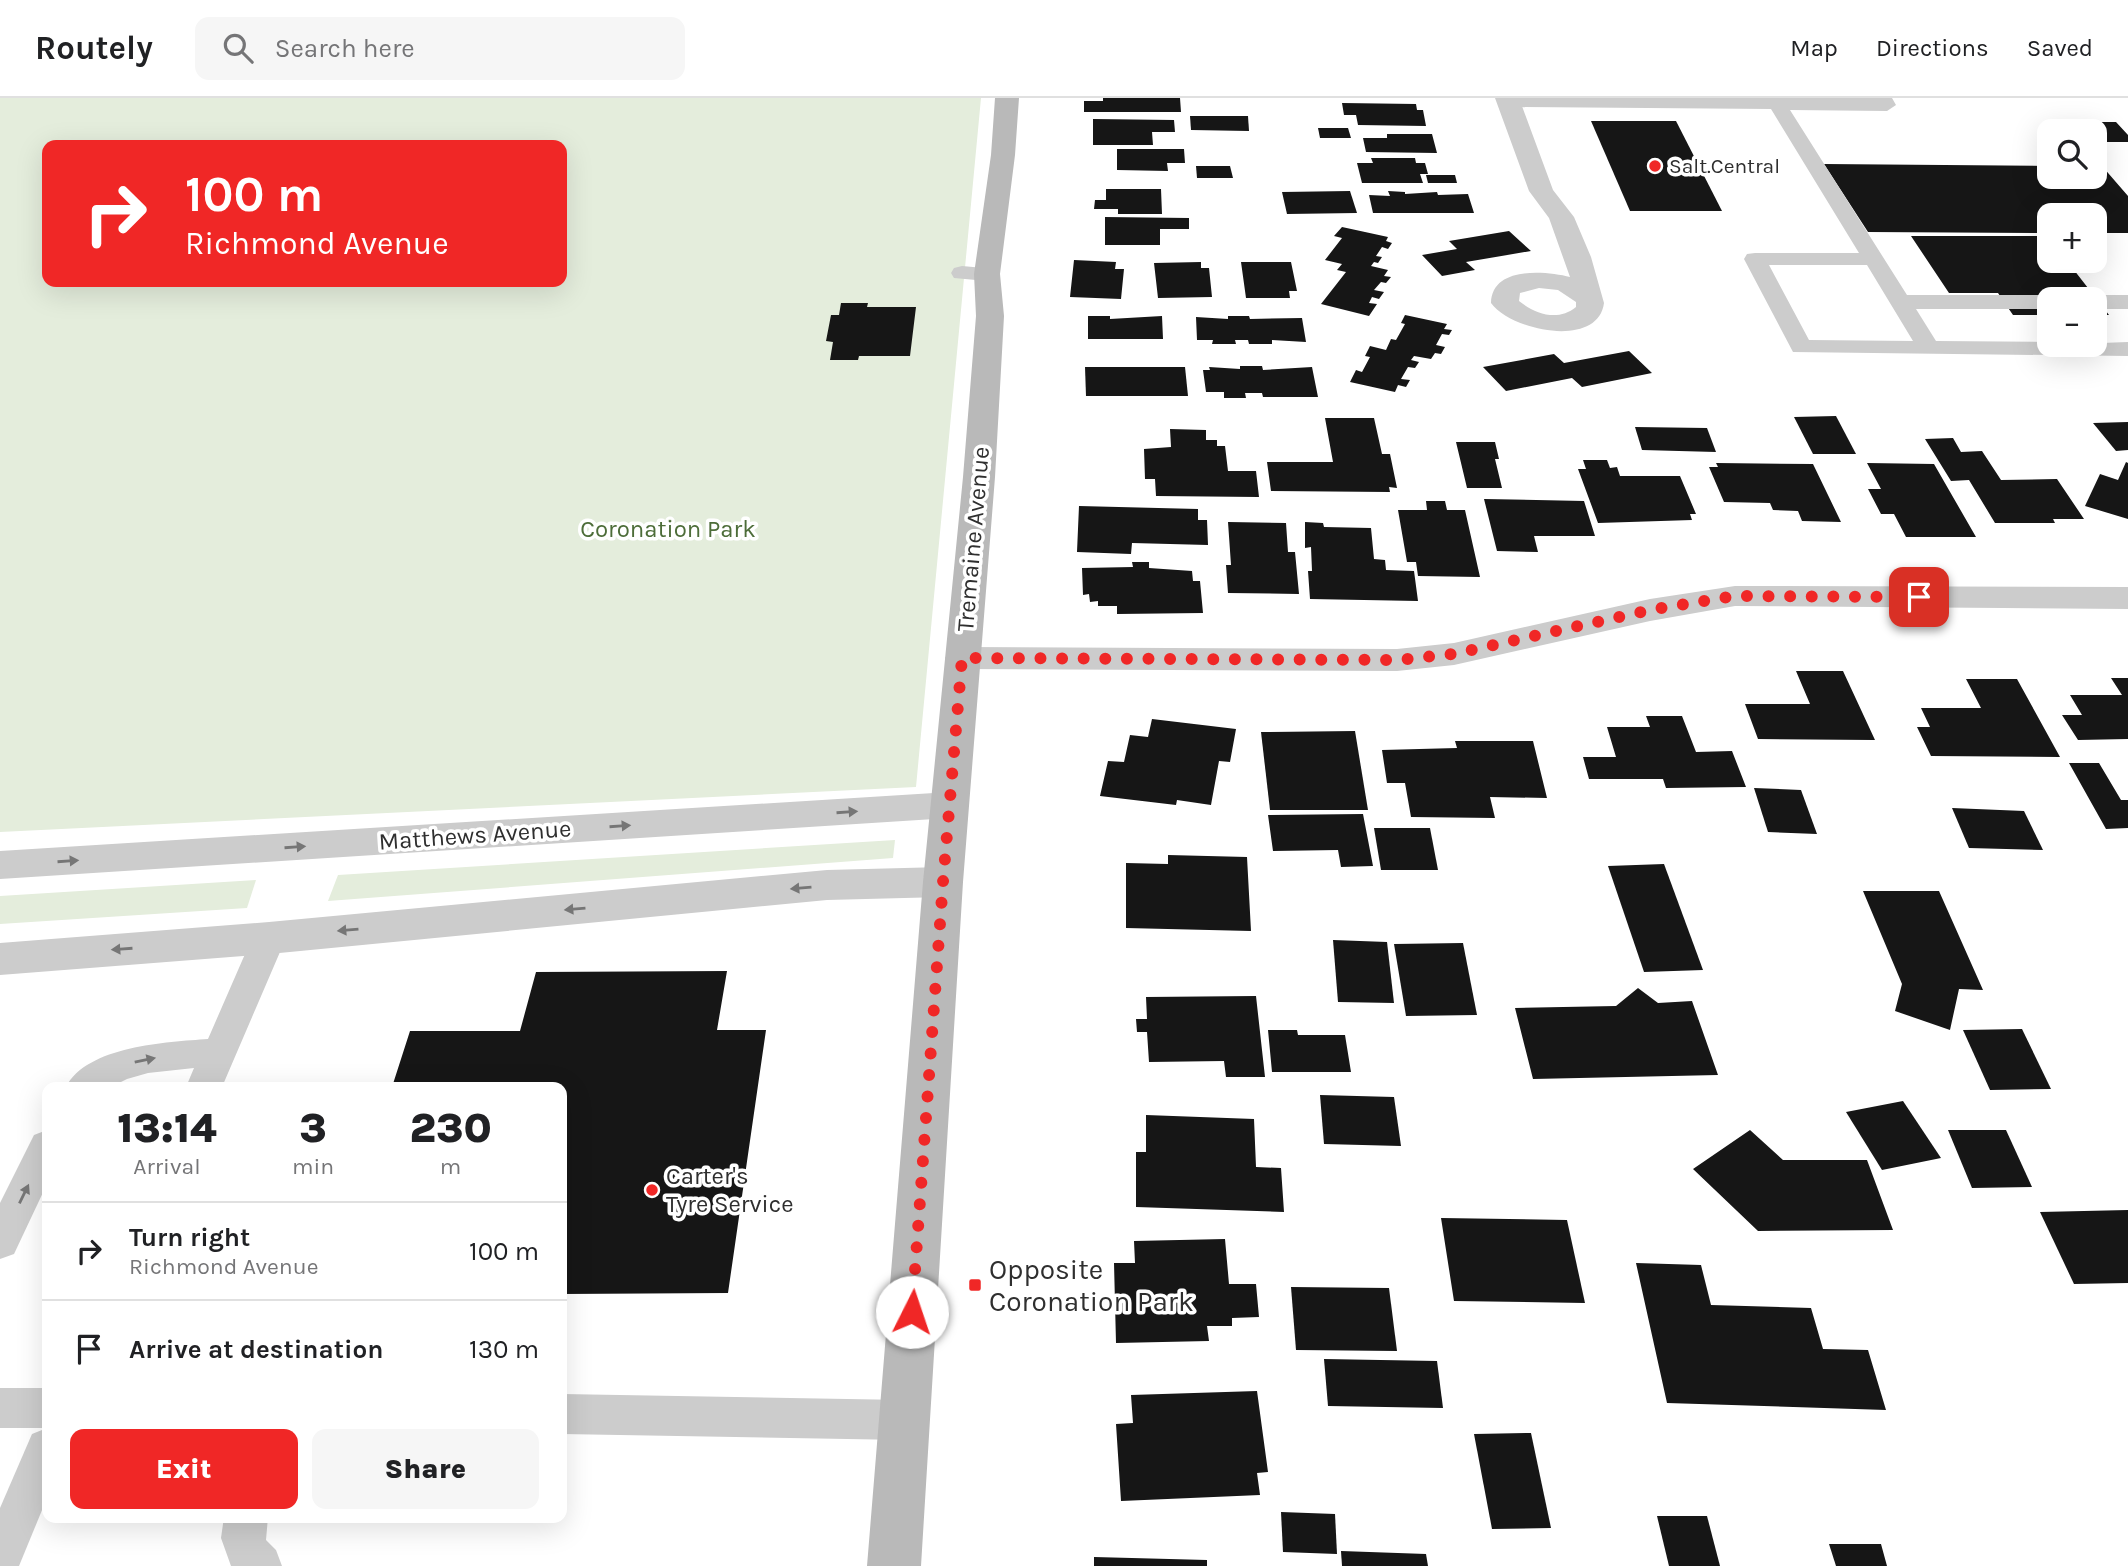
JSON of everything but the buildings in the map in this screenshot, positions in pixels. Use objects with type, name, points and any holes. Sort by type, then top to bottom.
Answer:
[{"type":"main road","name":"Tremaine Avenue","points":[[894,1566],[943,882],[979,477],[990,316],[975,274],[990,237],[1003,155],[1007,98]]},
{"type":"street","points":[[1508,100],[1541,191],[1561,216],[1578,257],[1590,303],[1590,310],[1574,320],[1548,323],[1521,316],[1505,303],[1507,289],[1515,284],[1539,280],[1553,281],[1577,289],[1590,303]]},
{"type":"street","points":[[1553,281],[1574,269],[1578,257]]},
{"type":"street","points":[[962,658],[1397,660],[1454,654],[1650,610],[1735,596],[2128,598]]},
{"type":"street","name":"Matthews Avenue","points":[[0,865],[950,805]]},
{"type":"street","points":[[0,959],[269,938],[827,885],[943,882]]},
{"type":"lane","points":[[1508,100],[1887,105],[1882,98]]},
{"type":"lane","points":[[1777,104],[1929,348]]},
{"type":"lane","points":[[1873,259],[1755,259],[1801,347],[2128,349]]},
{"type":"lane","points":[[1900,302],[2037,302]]},
{"type":"lane","points":[[2107,302],[2128,302]]},
{"type":"lane","points":[[206,1082],[269,938]]},
{"type":"lane","points":[[90,1082],[119,1066],[151,1058],[219,1052]]},
{"type":"lane","points":[[0,1242],[42,1156]]},
{"type":"lane","points":[[0,1408],[42,1408]]},
{"type":"lane","points":[[567,1414],[904,1420]]},
{"type":"lane","points":[[3,1552],[42,1460]]},
{"type":"lane","points":[[245,1523],[243,1543],[250,1559],[260,1566]]},
{"type":"green space","name":"Coronation Park","points":[[0,98],[981,98],[916,787],[0,832]]},
{"type":"green space","points":[[895,840],[893,858],[328,901],[338,875]]},
{"type":"green space","points":[[256,880],[247,908],[0,924],[0,896]]},
{"type":"place","name":"Salt.Central","points":[[1655,166]]},
{"type":"place","name":"Carter's Tyre Service","points":[[652,1190]]},
{"type":"place","name":"Opposite Coronation Park","points":[[975,1285]]},
{"type":"route","points":[[912,1312],[962,658],[1397,660],[1454,654],[1650,610],[1735,596],[1919,597]]}]
